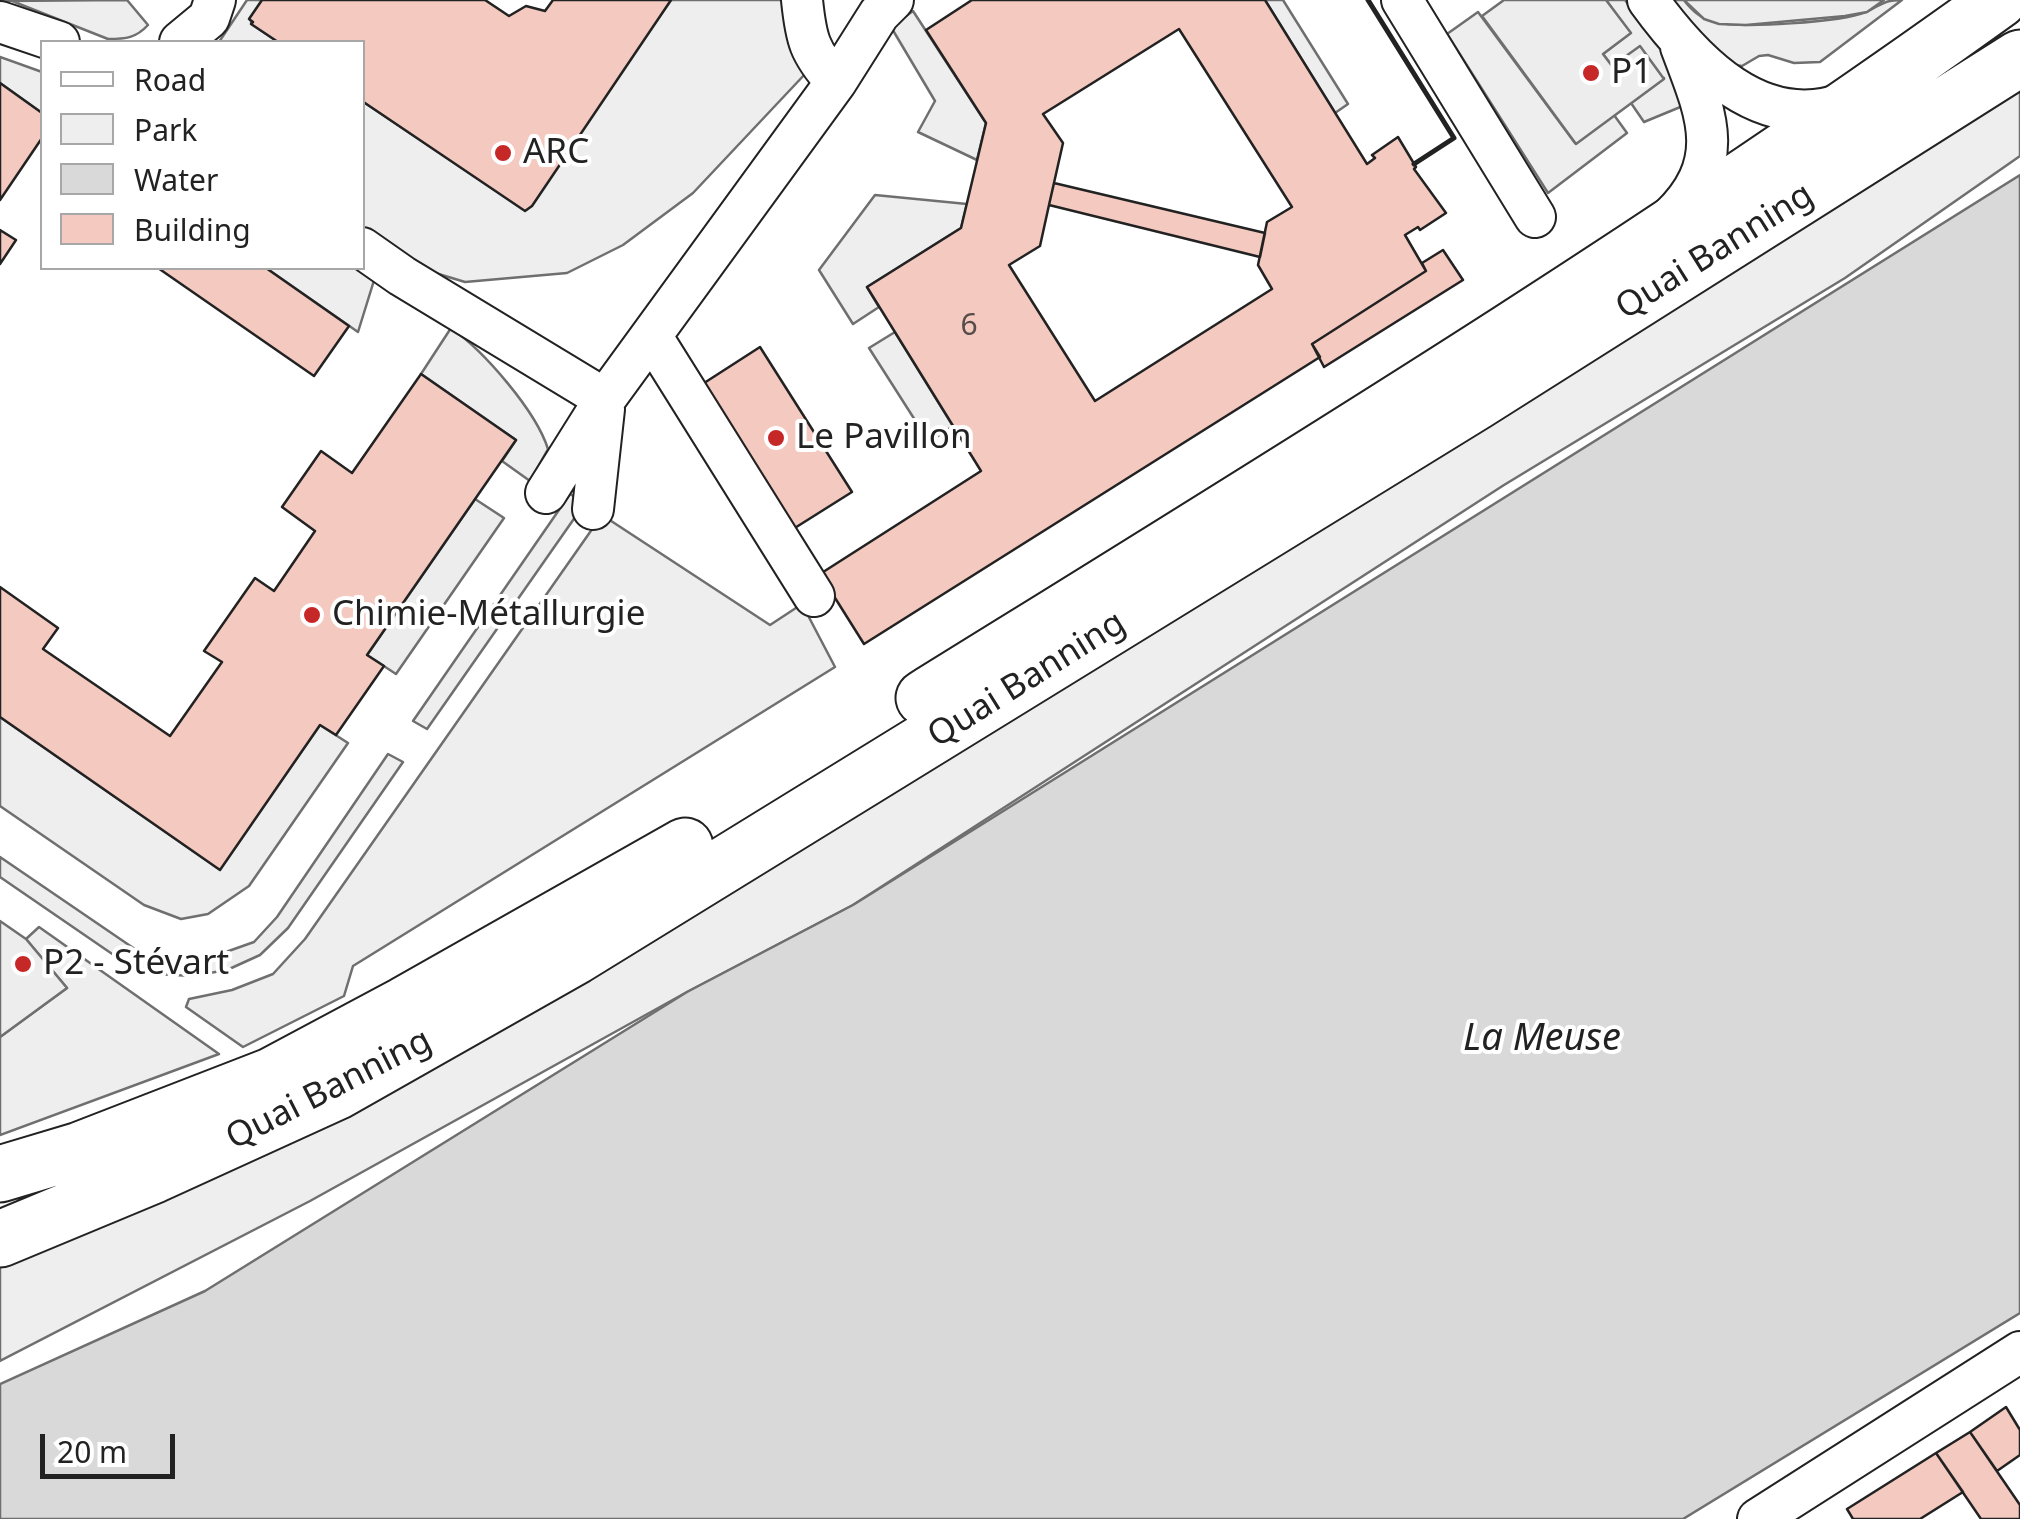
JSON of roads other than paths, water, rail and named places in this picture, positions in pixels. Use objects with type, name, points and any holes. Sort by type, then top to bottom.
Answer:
[{"type":"main road","name":"Quai Banning","points":[[0,1174],[80,1150],[271,1076],[652,867],[1634,253],[1999,0]]},
{"type":"main road","name":"Quai Banning","points":[[0,1239],[336,1092],[560,965],[1459,412],[2020,58]]},
{"type":"street","points":[[182,40],[209,18],[216,0]]},
{"type":"street","points":[[802,0],[806,39],[826,71]]},
{"type":"street","points":[[1402,0],[1535,216]]},
{"type":"street","points":[[1648,0],[1680,43],[1732,89],[1772,106],[1808,111],[1834,107],[1869,93]]},
{"type":"street","points":[[546,493],[826,71],[886,7]]},
{"type":"street","points":[[0,22],[53,40]]},
{"type":"street","points":[[1634,253],[1686,203],[1701,174],[1710,135],[1680,43]]},
{"type":"street","points":[[365,250],[606,400]]},
{"type":"street","points":[[652,337],[814,596]]},
{"type":"street","points":[[593,509],[606,400]]},
{"type":"street","points":[[1758,1519],[2020,1352]]},
{"type":"water","name":"La Meuse","points":[[2020,175],[2020,1313],[1683,1519],[0,1519],[0,1384],[205,1291],[687,992],[853,905]]},
{"type":"place","name":"P1","points":[[1591,73]]},
{"type":"place","name":"ARC","points":[[503,153]]},
{"type":"place","name":"Le Pavillon","points":[[776,438]]},
{"type":"place","name":"Chimie-Métallurgie","points":[[312,615]]},
{"type":"place","name":"P2 - Stévart","points":[[23,964]]}]
